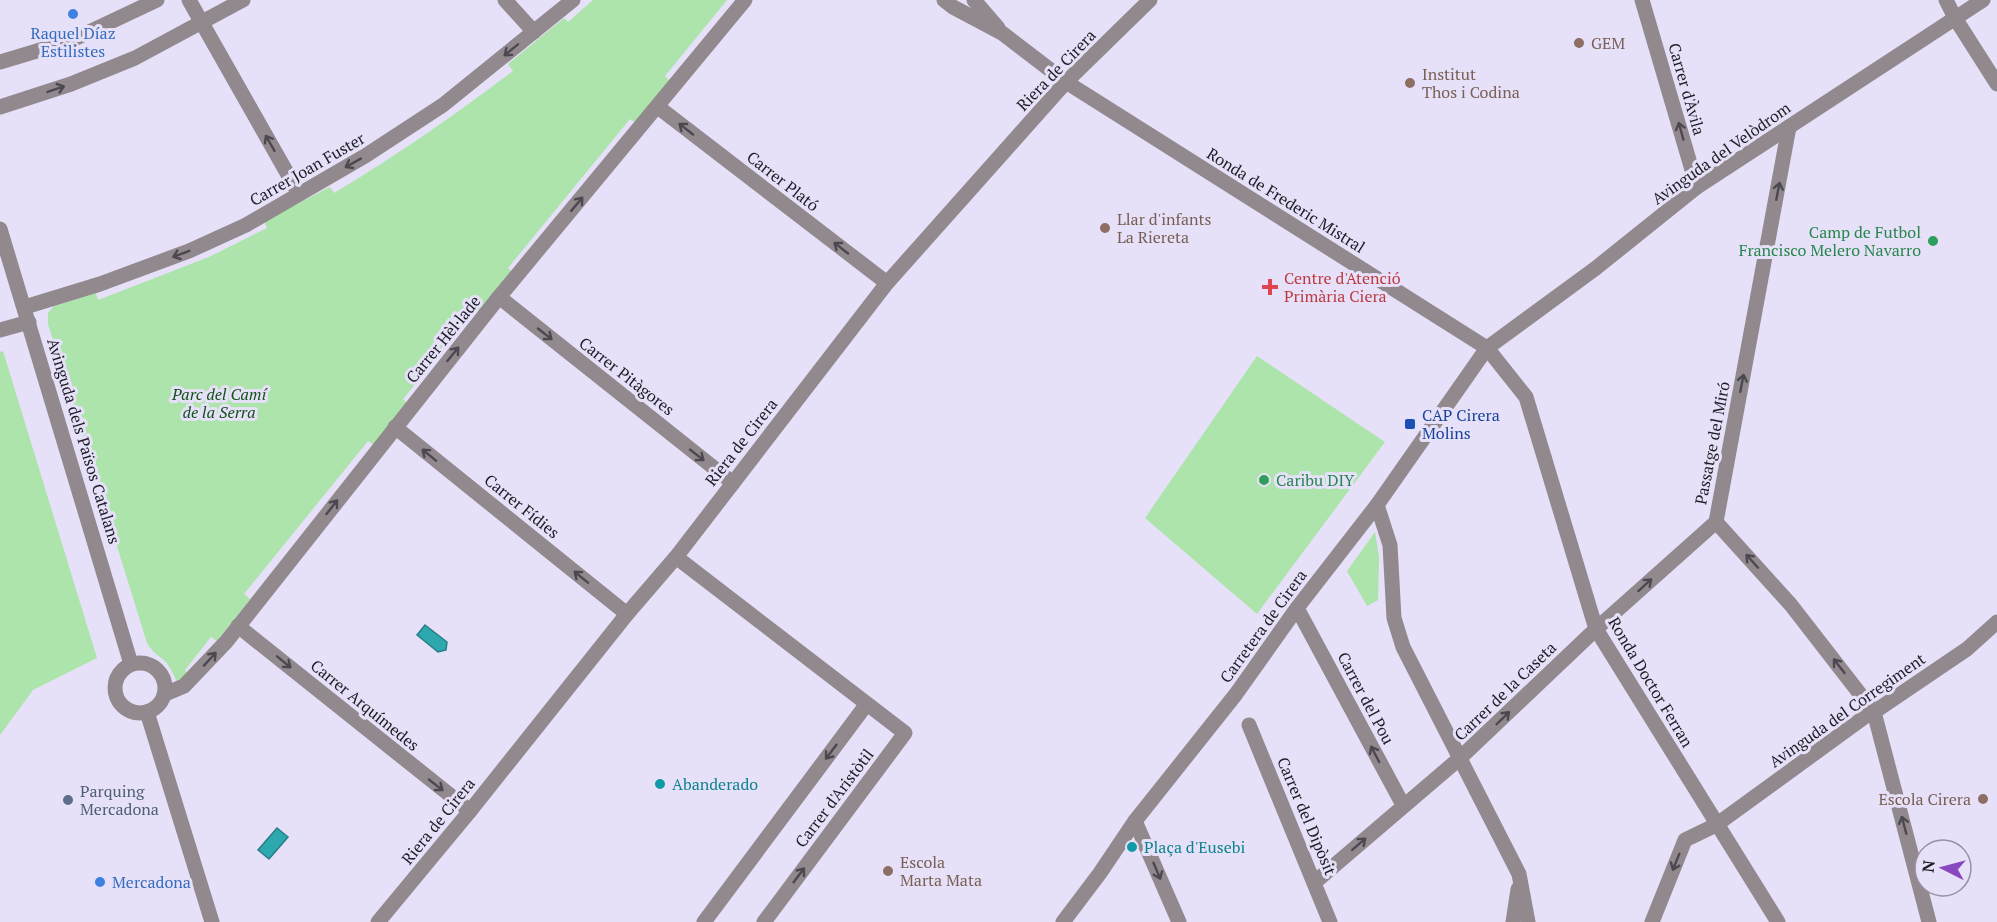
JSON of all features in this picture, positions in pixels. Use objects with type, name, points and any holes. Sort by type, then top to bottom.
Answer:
[{"type":"street","points":[[0,62],[70,41],[157,0]]},
{"type":"street","points":[[189,0],[299,194]]},
{"type":"street","points":[[0,107],[101,73],[135,58],[243,0]]},
{"type":"street","points":[[505,0],[534,32]]},
{"type":"street","name":"Carrer Joan Fuster","points":[[0,330],[27,314],[189,251],[246,225],[365,156],[443,105],[573,0]]},
{"type":"street","name":"Carrer Hèl·lade","points":[[165,694],[184,686],[238,626],[499,297],[745,0]]},
{"type":"street","points":[[944,0],[1002,33],[1066,82]]},
{"type":"street","points":[[974,0],[1002,33]]},
{"type":"street","name":"Riera de Cirera","points":[[378,922],[627,614],[676,557],[887,283],[1066,82],[1150,0]]},
{"type":"street","name":"Carrer d'Àvila","points":[[1642,0],[1697,188]]},
{"type":"street","points":[[1946,0],[1997,84]]},
{"type":"street","name":"Avinguda del Velòdrom","points":[[1487,348],[1596,268],[1697,188],[1983,0]]},
{"type":"street","name":"Ronda de Frederic Mistral","points":[[1066,82],[1487,348]]},
{"type":"street","name":"Carrer Plató","points":[[658,107],[887,283]]},
{"type":"street","name":"Passatge del Miró","points":[[1790,127],[1716,522],[1791,604],[1874,712]]},
{"type":"street","name":"Avinguda dels Països Catalans","points":[[0,229],[131,664]]},
{"type":"street","name":"Carrer Pitàgores","points":[[499,297],[733,483]]},
{"type":"street","name":"Carretera de Cirera","points":[[1063,922],[1135,821],[1236,694],[1297,608],[1377,505],[1487,348]]},
{"type":"street","name":"Ronda Doctor Ferran","points":[[1487,348],[1526,397],[1596,629],[1778,922]]},
{"type":"street","name":"Carrer Fídies","points":[[395,427],[627,614]]},
{"type":"street","points":[[1377,505],[1390,545],[1394,618],[1403,647],[1519,874],[1528,922]]},
{"type":"street","name":"Carrer de la Caseta","points":[[1315,882],[1460,758],[1596,629],[1716,522]]},
{"type":"street","name":"Carrer d'Aristòtil","points":[[676,557],[905,733],[764,922]]},
{"type":"street","name":"Carrer del Pou","points":[[1297,608],[1403,805]]},
{"type":"street","name":"Avinguda del Corregiment","points":[[1653,922],[1685,840],[1716,825],[1870,713],[1967,649],[1997,621]]},
{"type":"street","name":"Carrer Arquímedes","points":[[238,626],[470,811]]},
{"type":"street","points":[[145,663],[157,669],[164,680],[165,694],[158,705],[147,712],[135,713],[120,704],[117,698],[116,682],[119,674],[131,664],[145,663]]},
{"type":"street","name":"Carrer d'Aristòtil","points":[[704,922],[866,705]]},
{"type":"street","points":[[147,712],[212,922]]},
{"type":"street","points":[[1874,712],[1929,922]]},
{"type":"street","name":"Carrer del Dipòsit","points":[[1249,724],[1330,922]]},
{"type":"street","points":[[1135,821],[1179,922]]},
{"type":"street","points":[[1513,922],[1519,874]]},
{"type":"green space","name":"Parc del Camí de la Serra","points":[[593,0],[727,0],[665,76],[671,82],[637,124],[630,119],[508,268],[515,274],[480,315],[475,311],[403,399],[408,404],[374,445],[368,441],[244,594],[250,599],[217,641],[211,637],[185,670],[188,674],[178,684],[165,661],[147,643],[48,324],[48,313],[54,306],[96,293],[98,300],[209,257],[267,228],[264,221],[330,187],[334,193],[403,150],[513,71],[508,64],[564,18],[568,22]]},
{"type":"green space","points":[[3,351],[97,658],[33,690],[0,735],[0,352]]},
{"type":"green space","name":"Caribu DIY","points":[[1257,356],[1385,442],[1257,614],[1145,518]]},
{"type":"green space","points":[[1375,532],[1379,557],[1378,600],[1367,606],[1347,571]]},
{"type":"shaded area","points":[[425,625],[447,642],[446,650],[438,652],[417,635]]},
{"type":"shaded area","points":[[277,828],[288,837],[269,859],[258,850]]},
{"type":"place","name":"Raquel Díaz Estilistes","points":[[73,14]]},
{"type":"place","name":"GEM","points":[[1579,43]]},
{"type":"place","name":"Institut Thos i Codina","points":[[1410,83]]},
{"type":"place","name":"Llar d'infants La Riereta","points":[[1105,228]]},
{"type":"place","name":"Camp de Futbol Francisco Melero Navarro","points":[[1933,241]]},
{"type":"place","name":"Centre d'Atenció Primària Ciera","points":[[1270,287]]},
{"type":"place","name":"CAP Cirera Molins","points":[[1410,424]]},
{"type":"place","name":"Caribu DIY","points":[[1264,480]]},
{"type":"place","name":"Abanderado","points":[[660,784]]},
{"type":"place","name":"Escola Cirera","points":[[1983,799]]},
{"type":"place","name":"Parquing Mercadona","points":[[68,800]]},
{"type":"place","name":"Plaça d'Eusebi","points":[[1132,847]]},
{"type":"place","name":"Escola Marta Mata","points":[[888,871]]},
{"type":"place","name":"Mercadona","points":[[100,882]]}]
